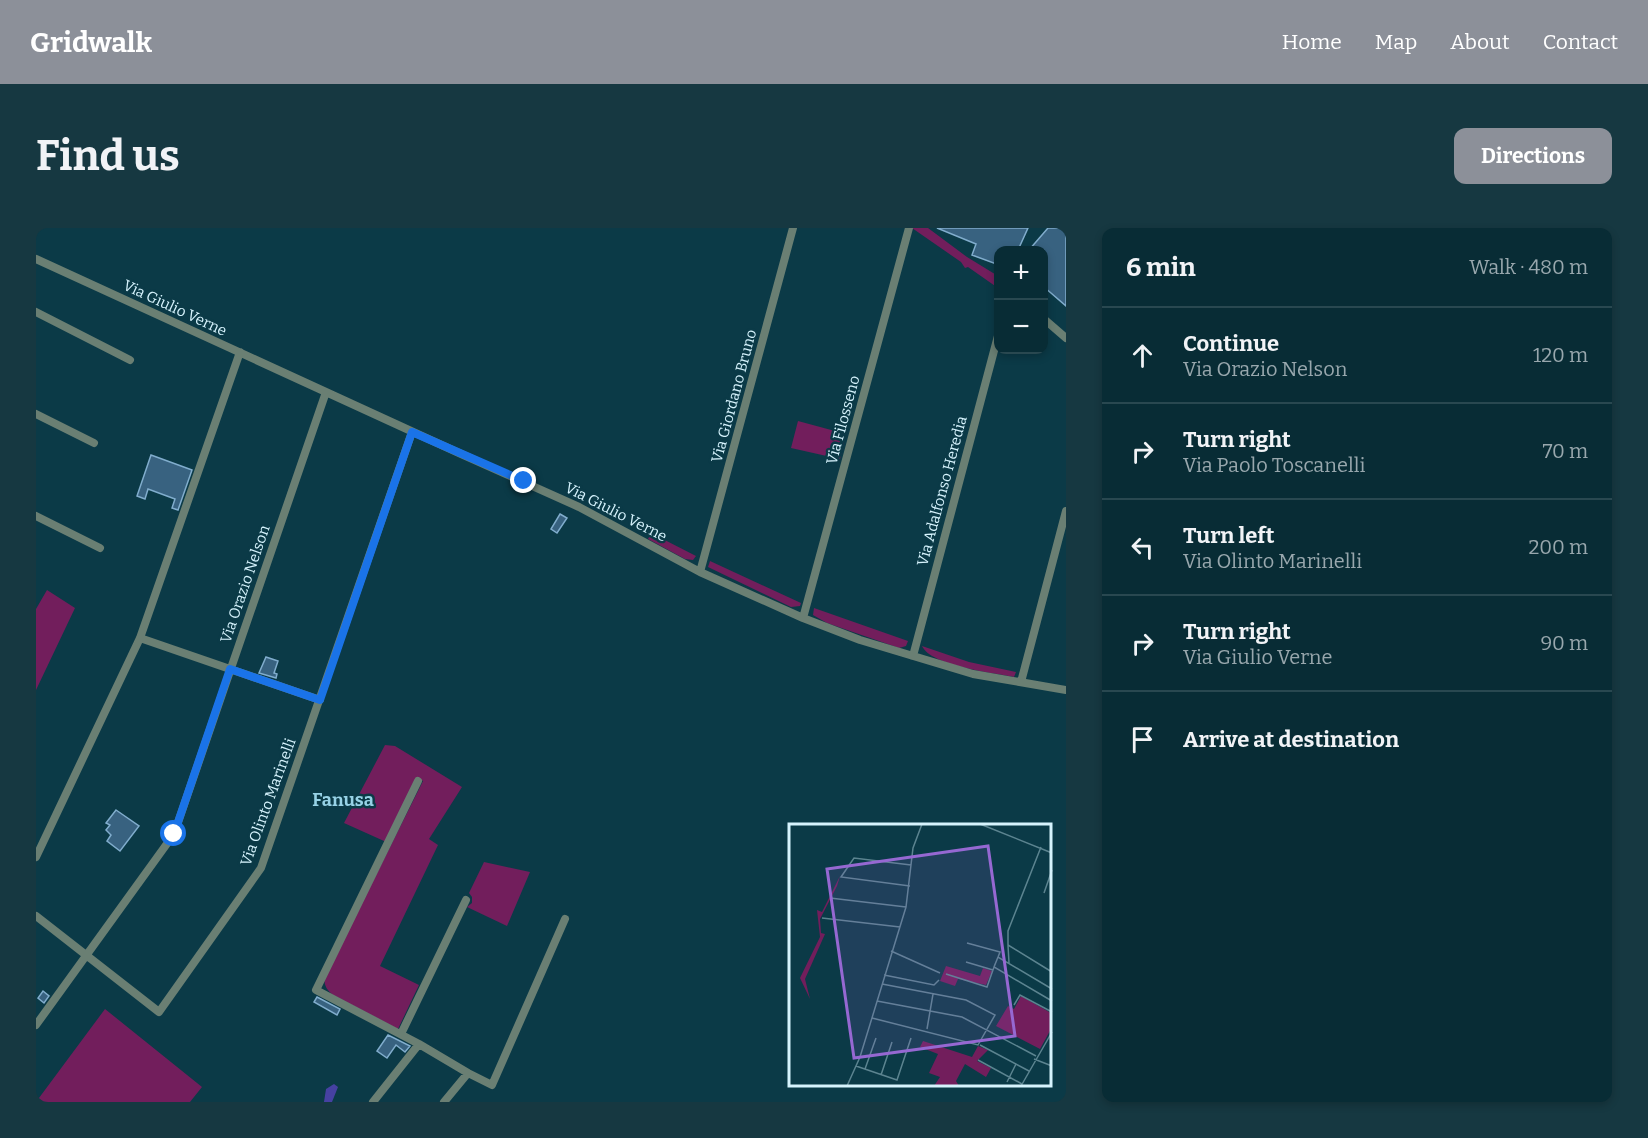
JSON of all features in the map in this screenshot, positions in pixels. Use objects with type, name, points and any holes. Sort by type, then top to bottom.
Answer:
[{"type":"street","name":"Via Giordano Bruno","points":[[700,572],[793,228]]},
{"type":"street","name":"Via Filosseno","points":[[803,618],[909,228]]},
{"type":"street","name":"Via Giulio Verne","points":[[36,259],[579,507],[700,572],[803,618],[860,640],[973,674],[1066,690]]},
{"type":"street","points":[[36,312],[130,360]]},
{"type":"street","points":[[1048,322],[1066,338]]},
{"type":"street","name":"Via Adalfonso Heredia","points":[[913,656],[994,351]]},
{"type":"street","points":[[36,857],[140,638],[240,352]]},
{"type":"street","name":"Via Orazio Nelson","points":[[36,1025],[174,834],[326,392]]},
{"type":"street","points":[[36,414],[94,443]]},
{"type":"street","name":"Via Olinto Marinelli","points":[[36,916],[159,1012],[261,868],[412,432]]},
{"type":"street","points":[[1021,682],[1066,511]]},
{"type":"street","points":[[36,516],[100,548]]},
{"type":"street","points":[[140,638],[320,700]]},
{"type":"street","points":[[418,781],[316,990],[492,1085],[565,919]]},
{"type":"street","points":[[401,1034],[466,900]]},
{"type":"street","points":[[374,1102],[419,1044]]},
{"type":"street","points":[[444,1102],[468,1073]]},
{"type":"shaded area","points":[[912,228],[928,228],[994,274],[994,285],[968,267],[965,268],[961,262]]},
{"type":"shaded area","points":[[798,421],[846,434],[840,459],[791,448]]},
{"type":"shaded area","points":[[651,533],[696,556],[693,560],[685,559],[648,539]]},
{"type":"shaded area","points":[[710,561],[801,603],[800,606],[791,607],[708,567]]},
{"type":"shaded area","points":[[47,590],[75,608],[36,690],[36,609]]},
{"type":"shaded area","points":[[814,608],[908,641],[906,646],[899,648],[827,623],[813,615]]},
{"type":"shaded area","points":[[922,646],[969,662],[1016,672],[1014,677],[950,664],[937,659]]},
{"type":"shaded area","points":[[385,745],[395,746],[462,787],[429,839],[438,845],[380,966],[419,985],[398,1029],[333,995],[324,979],[423,781],[418,778],[386,841],[344,823]]},
{"type":"shaded area","points":[[484,862],[530,872],[507,926],[467,907],[472,903],[469,893]]},
{"type":"shaded area","points":[[105,1009],[202,1087],[190,1102],[36,1102]]},
{"type":"shaded area","points":[[334,1084],[338,1087],[332,1102],[324,1102],[326,1089]]},
{"type":"building","points":[[937,228],[1028,228],[1020,246],[994,246],[994,263],[972,255],[976,244]]},
{"type":"building","points":[[1048,228],[1066,228],[1066,306],[1048,290],[1048,246],[1032,246]]},
{"type":"building","points":[[151,455],[192,470],[178,510],[172,508],[175,499],[148,489],[145,499],[137,496]]},
{"type":"building","points":[[560,514],[567,518],[557,533],[551,529]]},
{"type":"building","points":[[266,657],[278,661],[274,673],[277,674],[276,678],[259,673]]},
{"type":"building","points":[[116,810],[139,826],[120,851],[107,841],[111,835],[106,830],[110,825],[106,823]]},
{"type":"building","points":[[43,991],[49,996],[44,1003],[38,998]]},
{"type":"building","points":[[317,997],[340,1009],[337,1015],[314,1002]]},
{"type":"building","points":[[388,1035],[410,1046],[405,1052],[396,1045],[387,1058],[377,1051]]},
{"type":"district","name":"Fanusa","points":[[343,800]]},
{"type":"route","points":[[174,834],[230,669],[320,700],[412,432],[524,481]]}]
